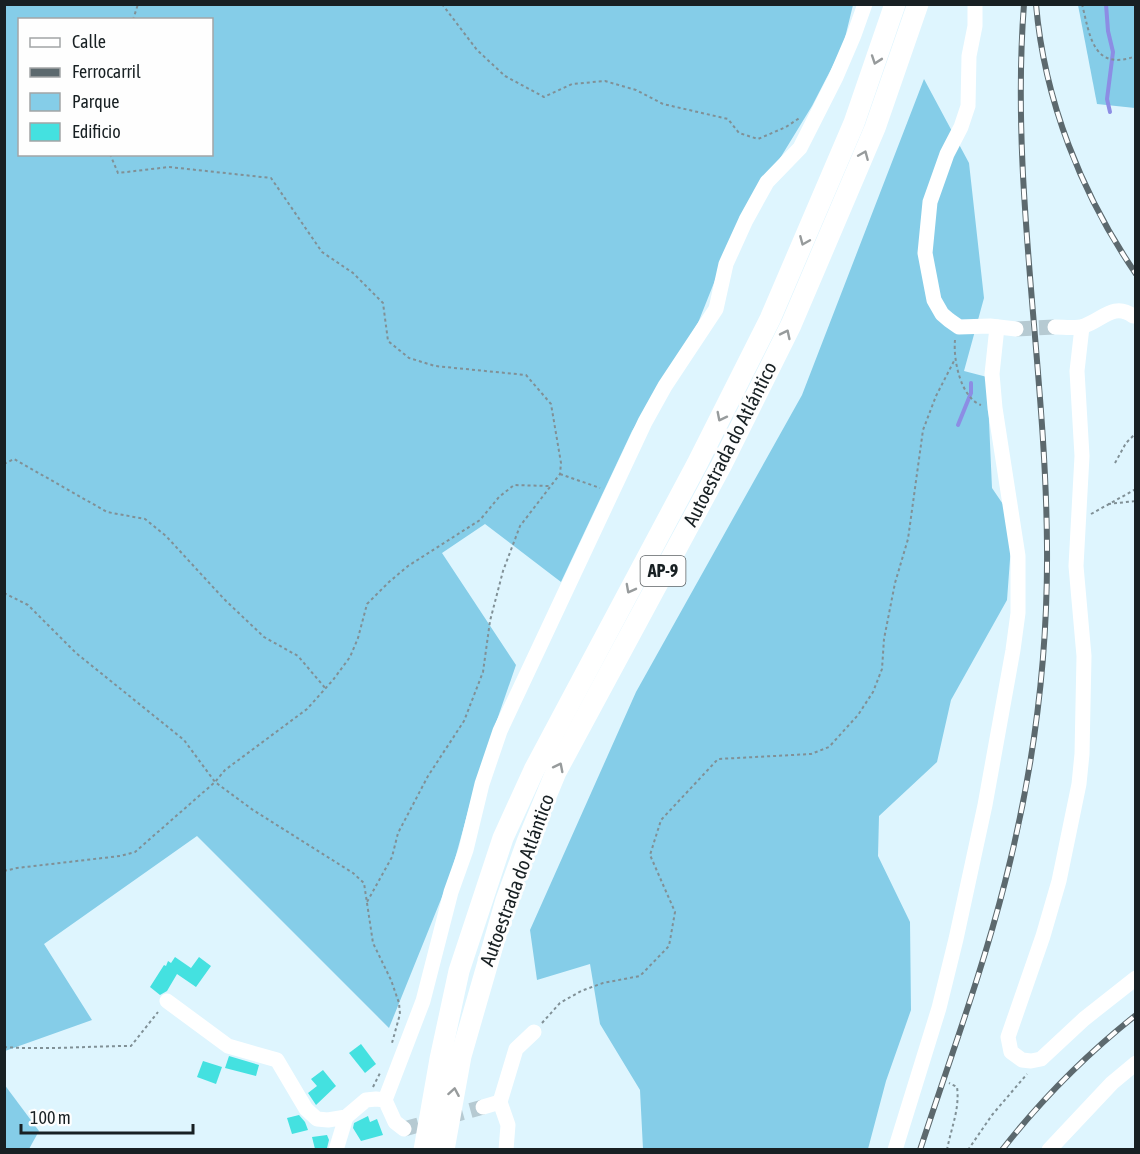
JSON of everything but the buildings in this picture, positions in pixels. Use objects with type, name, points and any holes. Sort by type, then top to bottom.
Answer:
[{"type":"highway","name":"Autoestrada do Atlántico","points":[[424,1149],[459,971],[503,838],[534,770],[697,464],[770,319],[854,123],[895,4]]},
{"type":"highway","name":"Autoestrada do Atlántico","points":[[444,1149],[461,1056],[506,900],[527,842],[556,772],[721,466],[791,326],[875,128],[918,4]]},
{"type":"street","points":[[404,1129],[395,1122],[385,1100],[423,1001],[451,892],[466,850],[482,784],[500,731],[645,422],[665,386],[716,309],[726,264],[746,220],[767,182],[800,148],[836,77],[865,4]]},
{"type":"street","points":[[975,4],[975,26],[969,56],[966,117],[947,154],[930,202],[925,253],[934,300],[942,314],[958,327],[993,326],[1016,329]]},
{"type":"street","points":[[1055,327],[1082,327],[1114,311],[1125,310],[1133,316]]},
{"type":"street","points":[[895,1149],[939,1008],[956,939],[990,782],[1018,613],[1018,556],[995,408],[992,374],[993,326]]},
{"type":"street","points":[[1082,327],[1077,371],[1082,456],[1076,566],[1084,656],[1084,714],[1079,784],[1059,881],[1043,936],[1008,1037],[1011,1052],[1015,1056],[1031,1061],[1041,1059],[1091,1013],[1136,978]]},
{"type":"street","points":[[166,1001],[228,1046],[277,1060],[306,1110],[317,1119],[346,1117],[366,1100],[385,1100]]},
{"type":"street","points":[[506,1149],[508,1125],[500,1102],[516,1049],[534,1032]]},
{"type":"street","points":[[1052,1148],[1112,1083],[1136,1063]]},
{"type":"street","points":[[483,1107],[500,1102]]},
{"type":"street","points":[[336,1149],[346,1117]]},
{"type":"path","points":[[442,4],[477,50],[506,76],[544,97],[572,84],[605,81],[636,90],[663,104],[728,119],[739,133],[758,140],[818,109]]},
{"type":"path","points":[[1082,4],[1094,47],[1107,59],[1117,60],[1136,56]]},
{"type":"path","points":[[111,156],[118,173],[169,167],[271,178],[322,252],[353,273],[383,303],[388,341],[409,358],[435,366],[526,375],[551,404],[561,463],[560,474],[520,526],[507,560],[489,621],[483,672],[464,721],[428,776],[398,833],[392,857],[367,902]]},
{"type":"path","points":[[958,327],[954,361],[966,394],[974,403]]},
{"type":"path","points":[[534,1032],[560,1002],[603,983],[640,976],[669,946],[675,912],[650,855],[661,820],[718,759],[811,754],[829,747],[858,715],[873,692],[882,669],[884,639],[908,539],[923,430],[936,396],[954,361]]},
{"type":"path","points":[[1115,463],[1126,443],[1136,432]]},
{"type":"path","points":[[4,464],[14,459],[107,512],[146,519],[166,536],[224,599],[264,637],[298,656],[326,689]]},
{"type":"path","points":[[560,474],[611,492]]},
{"type":"path","points":[[4,871],[120,856],[135,852],[215,782],[225,770],[307,710],[350,657],[358,638],[367,604],[389,582],[408,566],[480,520],[499,497],[514,485],[550,486]]},
{"type":"path","points":[[1080,521],[1136,489]]},
{"type":"path","points":[[1105,505],[1136,501]]},
{"type":"path","points":[[4,593],[28,605],[76,654],[184,740],[215,782],[253,810],[353,873],[364,884],[373,943],[391,980],[399,1004],[400,1014],[390,1049]]},
{"type":"path","points":[[4,1047],[37,1050],[77,1046],[131,1046],[166,1001]]},
{"type":"path","points":[[968,1149],[992,1115],[1041,1059]]},
{"type":"path","points":[[366,1100],[382,1070]]},
{"type":"path","points":[[947,1149],[958,1098],[957,1087],[949,1083]]},
{"type":"green space","points":[[4,5],[853,5],[843,46],[812,106],[733,235],[698,323],[632,431],[561,582],[485,524],[442,553],[516,665],[478,775],[450,877],[389,1028],[197,836],[44,944],[92,1020],[5,1051]]},
{"type":"green space","points":[[1078,5],[1135,5],[1135,108],[1097,104]]},
{"type":"green space","points":[[924,79],[969,163],[984,298],[964,371],[987,377],[992,488],[1013,519],[1007,600],[951,700],[937,762],[879,816],[878,856],[910,922],[911,1010],[886,1081],[868,1149],[643,1149],[640,1090],[600,1024],[590,964],[537,980],[530,930],[636,692],[802,395]]},
{"type":"green space","points":[[4,1084],[39,1131],[29,1149],[5,1149]]},
{"type":"waterway","points":[[1106,4],[1108,31],[1113,52],[1107,99],[1110,112]]},
{"type":"waterway","points":[[958,425],[971,393],[971,383]]},
{"type":"tunnel","points":[[1016,329],[1055,327]]},
{"type":"tunnel","points":[[404,1129],[483,1107]]},
{"type":"railway","points":[[920,1150],[976,983],[1005,882],[1024,800],[1042,674],[1047,547],[1041,411],[1022,140],[1021,72],[1024,4]]},
{"type":"railway","points":[[1036,4],[1047,76],[1069,145],[1099,212],[1136,274]]},
{"type":"railway","points":[[1002,1150],[1065,1078],[1136,1015]]}]
